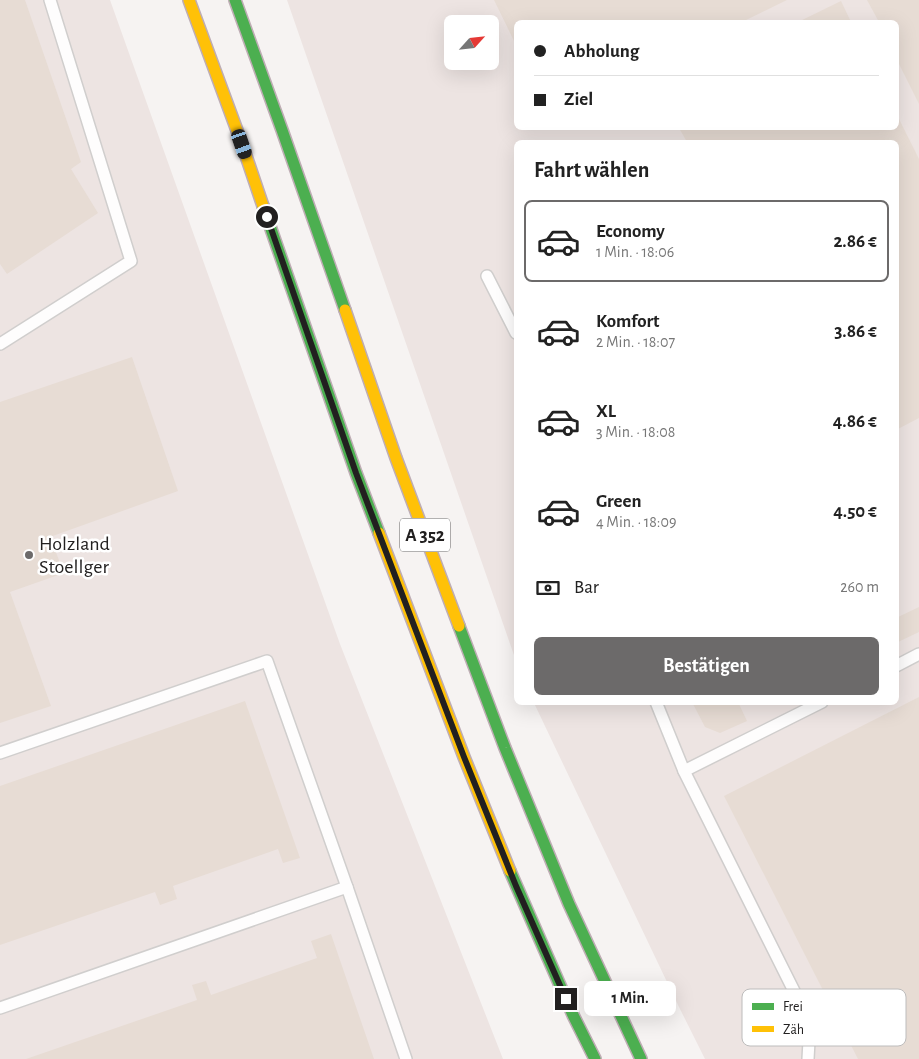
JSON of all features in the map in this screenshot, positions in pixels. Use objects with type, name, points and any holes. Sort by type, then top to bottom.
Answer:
[{"type":"highway","name":"A 352","points":[[189,0],[245,153],[356,473],[464,757],[516,886],[573,1015],[595,1059]]},
{"type":"highway","name":"A 352","points":[[235,0],[396,458],[504,748],[569,904],[641,1059]]},
{"type":"lane","points":[[0,344],[131,261],[50,0]]},
{"type":"lane","points":[[487,276],[514,329]]},
{"type":"lane","points":[[899,664],[919,654]]},
{"type":"lane","points":[[0,753],[267,661],[406,1059]]},
{"type":"lane","points":[[657,705],[684,771],[793,989]]},
{"type":"lane","points":[[684,771],[816,705]]},
{"type":"lane","points":[[0,1008],[347,887]]},
{"type":"lane","points":[[808,1059],[809,1046]]},
{"type":"shaded area","points":[[0,0],[110,0],[340,644],[503,1059],[0,1059]]},
{"type":"shaded area","points":[[287,0],[919,0],[919,1059],[705,1059],[535,705],[899,705],[899,140],[514,140],[514,655]]},
{"type":"building","points":[[0,0],[25,0],[81,162],[71,169],[98,213],[7,274],[0,264]]},
{"type":"building","points":[[494,0],[787,0],[746,20],[514,20],[514,41]]},
{"type":"building","points":[[867,0],[919,0],[919,104],[899,64],[899,20],[878,20]]},
{"type":"building","points":[[841,1],[850,20],[802,20]]},
{"type":"building","points":[[899,119],[919,159],[919,418],[899,428],[899,140],[686,140],[680,130],[899,130]]},
{"type":"building","name":"Holzland Stoellger","points":[[132,357],[178,491],[50,537],[64,573],[10,592],[51,706],[0,723],[0,402]]},
{"type":"building","points":[[919,607],[919,632],[899,642],[899,617]]},
{"type":"building","points":[[919,697],[919,1059],[858,1059],[851,1046],[906,1046],[906,989],[822,989],[724,796]]},
{"type":"building","points":[[245,701],[300,858],[283,863],[278,849],[173,886],[177,899],[160,905],[155,892],[0,945],[0,786]]},
{"type":"building","points":[[694,705],[739,705],[747,721],[720,733],[705,727]]},
{"type":"building","points":[[331,934],[374,1059],[26,1059],[197,1000],[192,985],[206,981],[211,995],[317,958],[311,941]]},
{"type":"traffic: fast","points":[[235,0],[345,310]]},
{"type":"traffic: fast","points":[[263,206],[356,473],[379,533]]},
{"type":"traffic: fast","points":[[459,626],[505,748],[569,904],[641,1059]]},
{"type":"traffic: fast","points":[[510,871],[573,1015],[595,1059]]},
{"type":"traffic: slow","points":[[189,0],[263,206]]},
{"type":"traffic: slow","points":[[345,310],[396,458],[459,626]]},
{"type":"traffic: slow","points":[[379,533],[464,757],[510,871]]},
{"type":"place","name":"Holzland Stoellger","points":[[29,555]]},
{"type":"route","points":[[267,217],[356,473],[464,757],[516,886],[566,999]]}]
